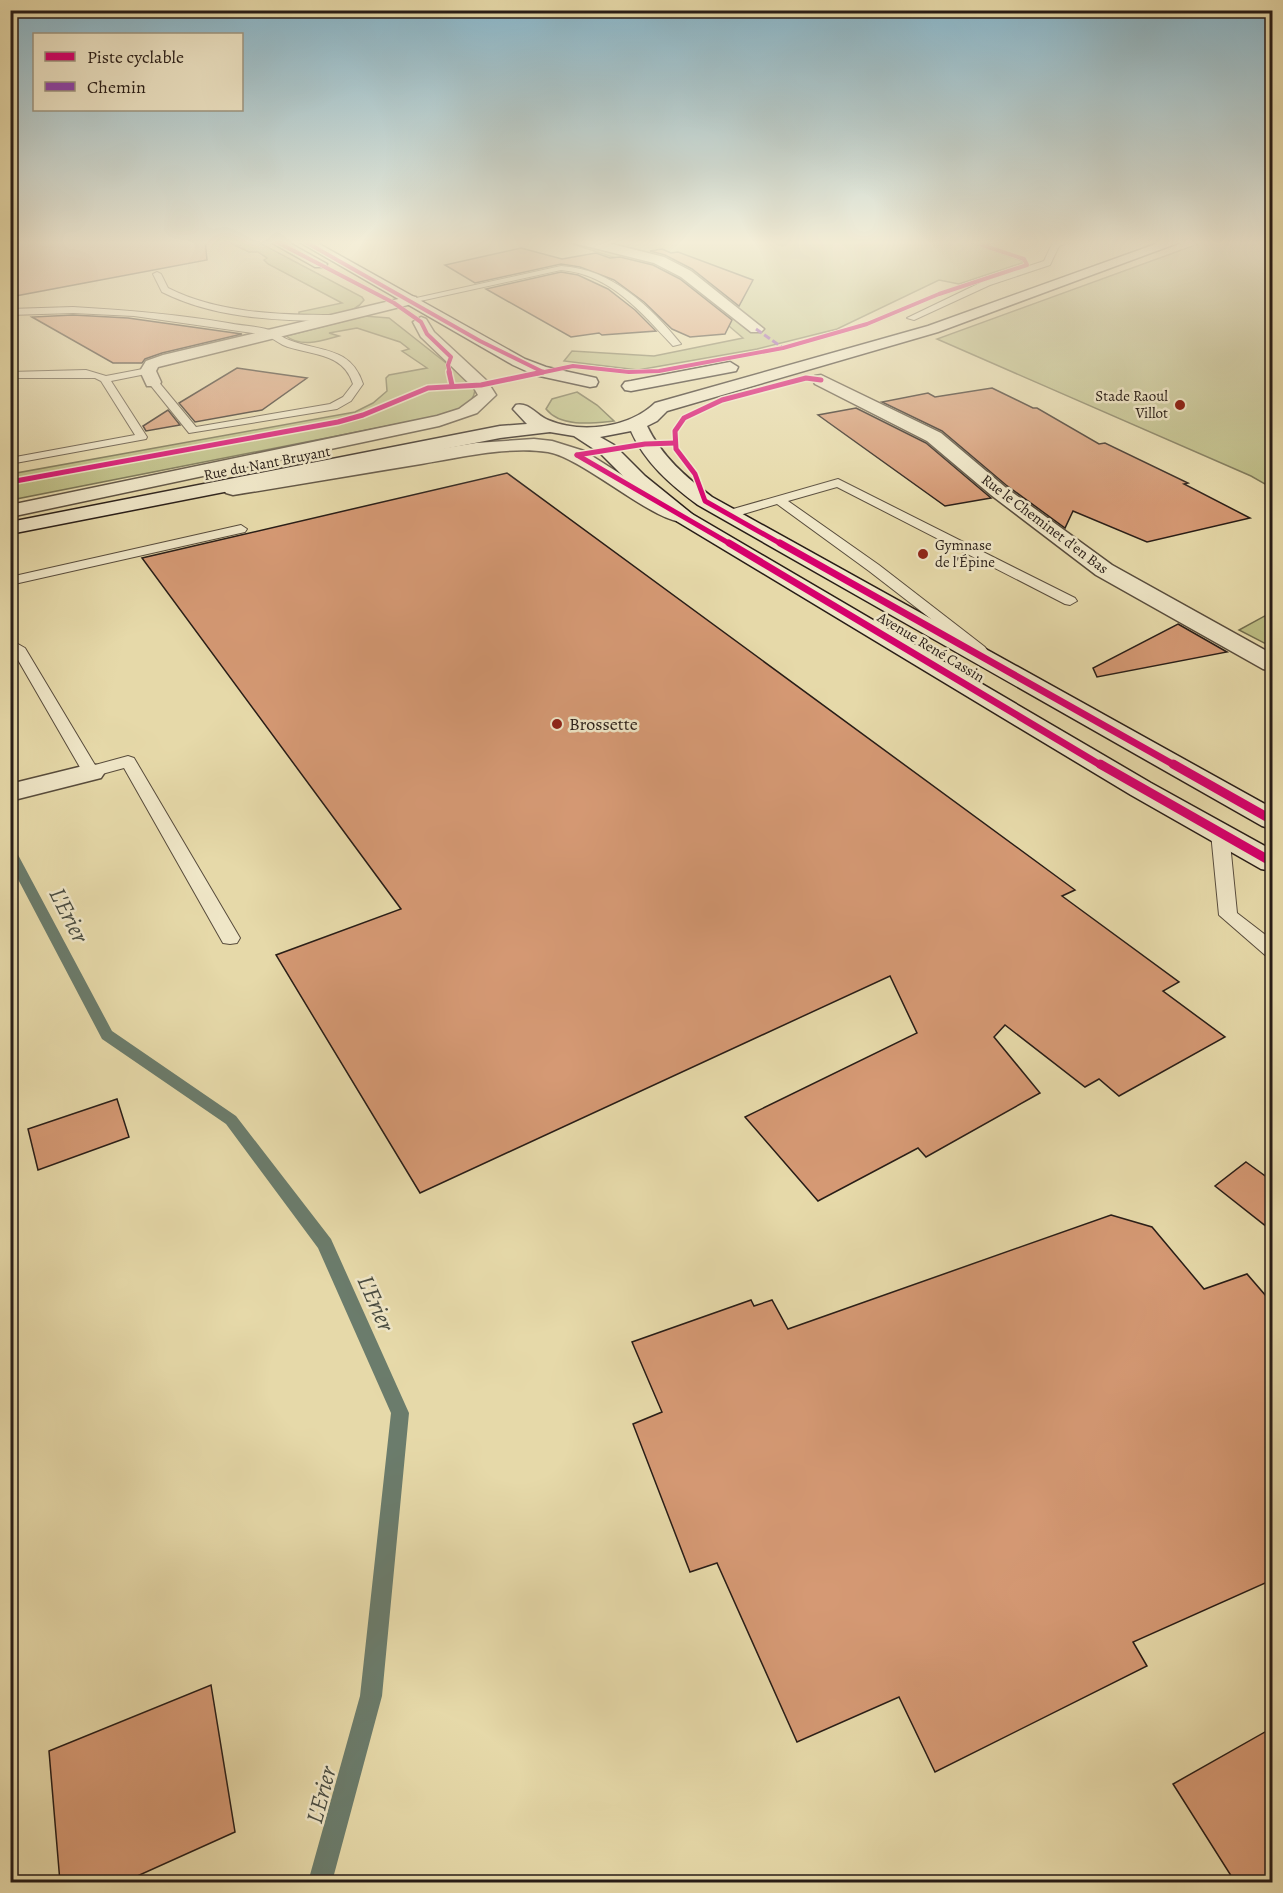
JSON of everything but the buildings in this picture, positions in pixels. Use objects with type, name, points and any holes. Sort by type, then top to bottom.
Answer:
[{"type":"main road","points":[[150,376],[152,364],[169,358],[289,328]]},
{"type":"main road","name":"Rue du Nant Bruyant","points":[[10,512],[461,416],[478,406],[486,395],[481,385],[427,334],[424,328]]},
{"type":"main road","points":[[432,328],[516,377],[531,398],[530,419],[548,427],[578,431],[610,430],[637,425],[654,417],[661,407],[935,328]]},
{"type":"main road","points":[[460,328],[519,362],[541,371],[590,382],[631,386],[658,399],[661,407]]},
{"type":"main road","points":[[631,386],[816,348],[878,328]]},
{"type":"main road","name":"Rue le Cheminet d'en Bas","points":[[821,380],[934,437],[998,491],[1104,570],[1272,664]]},
{"type":"main road","name":"Rue du Nant Bruyant","points":[[10,512],[482,421],[567,384],[590,382]]},
{"type":"main road","name":"Avenue René Cassin","points":[[637,425],[645,444],[670,475],[705,501],[1272,820]]},
{"type":"main road","name":"Rue du Nant Bruyant","points":[[10,528],[500,432],[548,427]]},
{"type":"main road","name":"Avenue René Cassin","points":[[578,431],[607,449],[638,480],[685,518]]},
{"type":"main road","name":"Rue du Nant Bruyant","points":[[75,515],[476,449],[534,445]]},
{"type":"main road","name":"Avenue René Cassin","points":[[534,445],[552,447],[577,455],[650,501],[685,518],[1142,789],[1272,862]]},
{"type":"main road","points":[[10,793],[91,772]]},
{"type":"lane","points":[[105,380],[150,376],[160,393],[193,431],[333,407],[355,390],[358,384],[355,374],[340,358],[312,348],[287,343],[269,333],[242,328]]},
{"type":"lane","points":[[660,328],[676,344]]},
{"type":"lane","points":[[10,375],[86,373],[98,375],[105,380],[142,437],[10,461]]},
{"type":"lane","points":[[730,514],[838,483],[1070,601]]},
{"type":"lane","points":[[779,500],[874,568],[1008,672]]},
{"type":"lane","points":[[10,581],[241,529]]},
{"type":"lane","points":[[10,650],[18,648],[91,772],[128,761],[230,938]]},
{"type":"lane","points":[[1220,833],[1228,915],[1272,950]]},
{"type":"green space","points":[[316,328],[355,328],[329,333],[339,336],[305,343],[286,336]]},
{"type":"green space","points":[[358,328],[402,328],[455,370],[475,390],[470,402],[460,409],[433,417],[11,500],[11,474],[355,412],[373,403],[387,391],[386,378],[389,375],[427,368],[402,351],[409,349],[400,342]]},
{"type":"green space","points":[[732,328],[838,328],[757,349],[638,370],[564,361],[572,351],[654,356],[743,338]]},
{"type":"green space","name":"Stade Raoul Villot","points":[[966,328],[1272,328],[1272,488],[1251,476],[937,339]]},
{"type":"green space","points":[[577,392],[597,405],[614,421],[569,422],[552,415],[546,409],[552,399]]},
{"type":"green space","points":[[1272,612],[1272,647],[1239,630]]},
{"type":"waterway","name":"L'Erier","points":[[10,851],[107,1035],[231,1120],[325,1244],[400,1413],[371,1696],[320,1882]]},
{"type":"marked path","points":[[756,329],[783,348]]},
{"type":"cycle path","points":[[424,328],[427,334],[451,357],[448,365],[452,385]]},
{"type":"cycle path","points":[[458,328],[541,371]]},
{"type":"cycle path","points":[[10,482],[338,422],[363,415],[428,388],[481,385],[573,366],[629,372],[659,371],[783,348],[852,328]]},
{"type":"cycle path","points":[[821,380],[806,378],[722,400],[684,418],[675,431],[676,449],[695,474],[705,501],[1272,820]]},
{"type":"cycle path","points":[[577,455],[645,444],[675,443]]},
{"type":"cycle path","points":[[577,455],[1141,789],[1272,862]]},
{"type":"place","name":"Stade Raoul Villot","points":[[1180,405]]},
{"type":"place","name":"Gymnase de l'Épine","points":[[923,554]]},
{"type":"place","name":"Brossette","points":[[557,724]]}]
